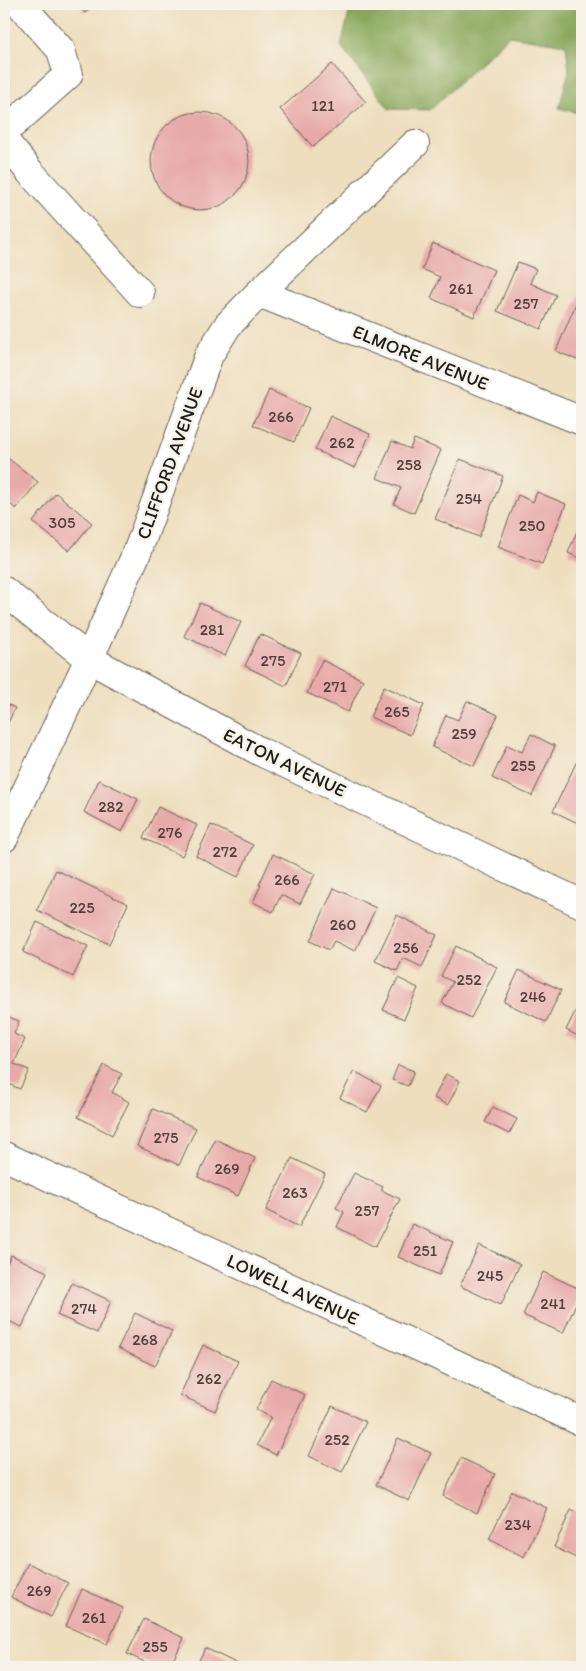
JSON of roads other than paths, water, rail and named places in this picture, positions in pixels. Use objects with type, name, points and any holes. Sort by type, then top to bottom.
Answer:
[{"type":"street","points":[[4,124],[13,124],[68,75],[61,50],[20,4]]},
{"type":"street","points":[[4,140],[30,172],[140,293]]},
{"type":"street","name":"CLIFFORD AVENUE","points":[[4,838],[89,659],[138,550],[209,355],[228,326],[259,293],[415,144]]},
{"type":"street","name":"ELMORE AVENUE","points":[[259,293],[582,421]]},
{"type":"street","name":"EATON AVENUE","points":[[4,591],[89,659],[261,752],[582,904]]},
{"type":"street","name":"LOWELL AVENUE","points":[[4,1156],[582,1422]]}]
